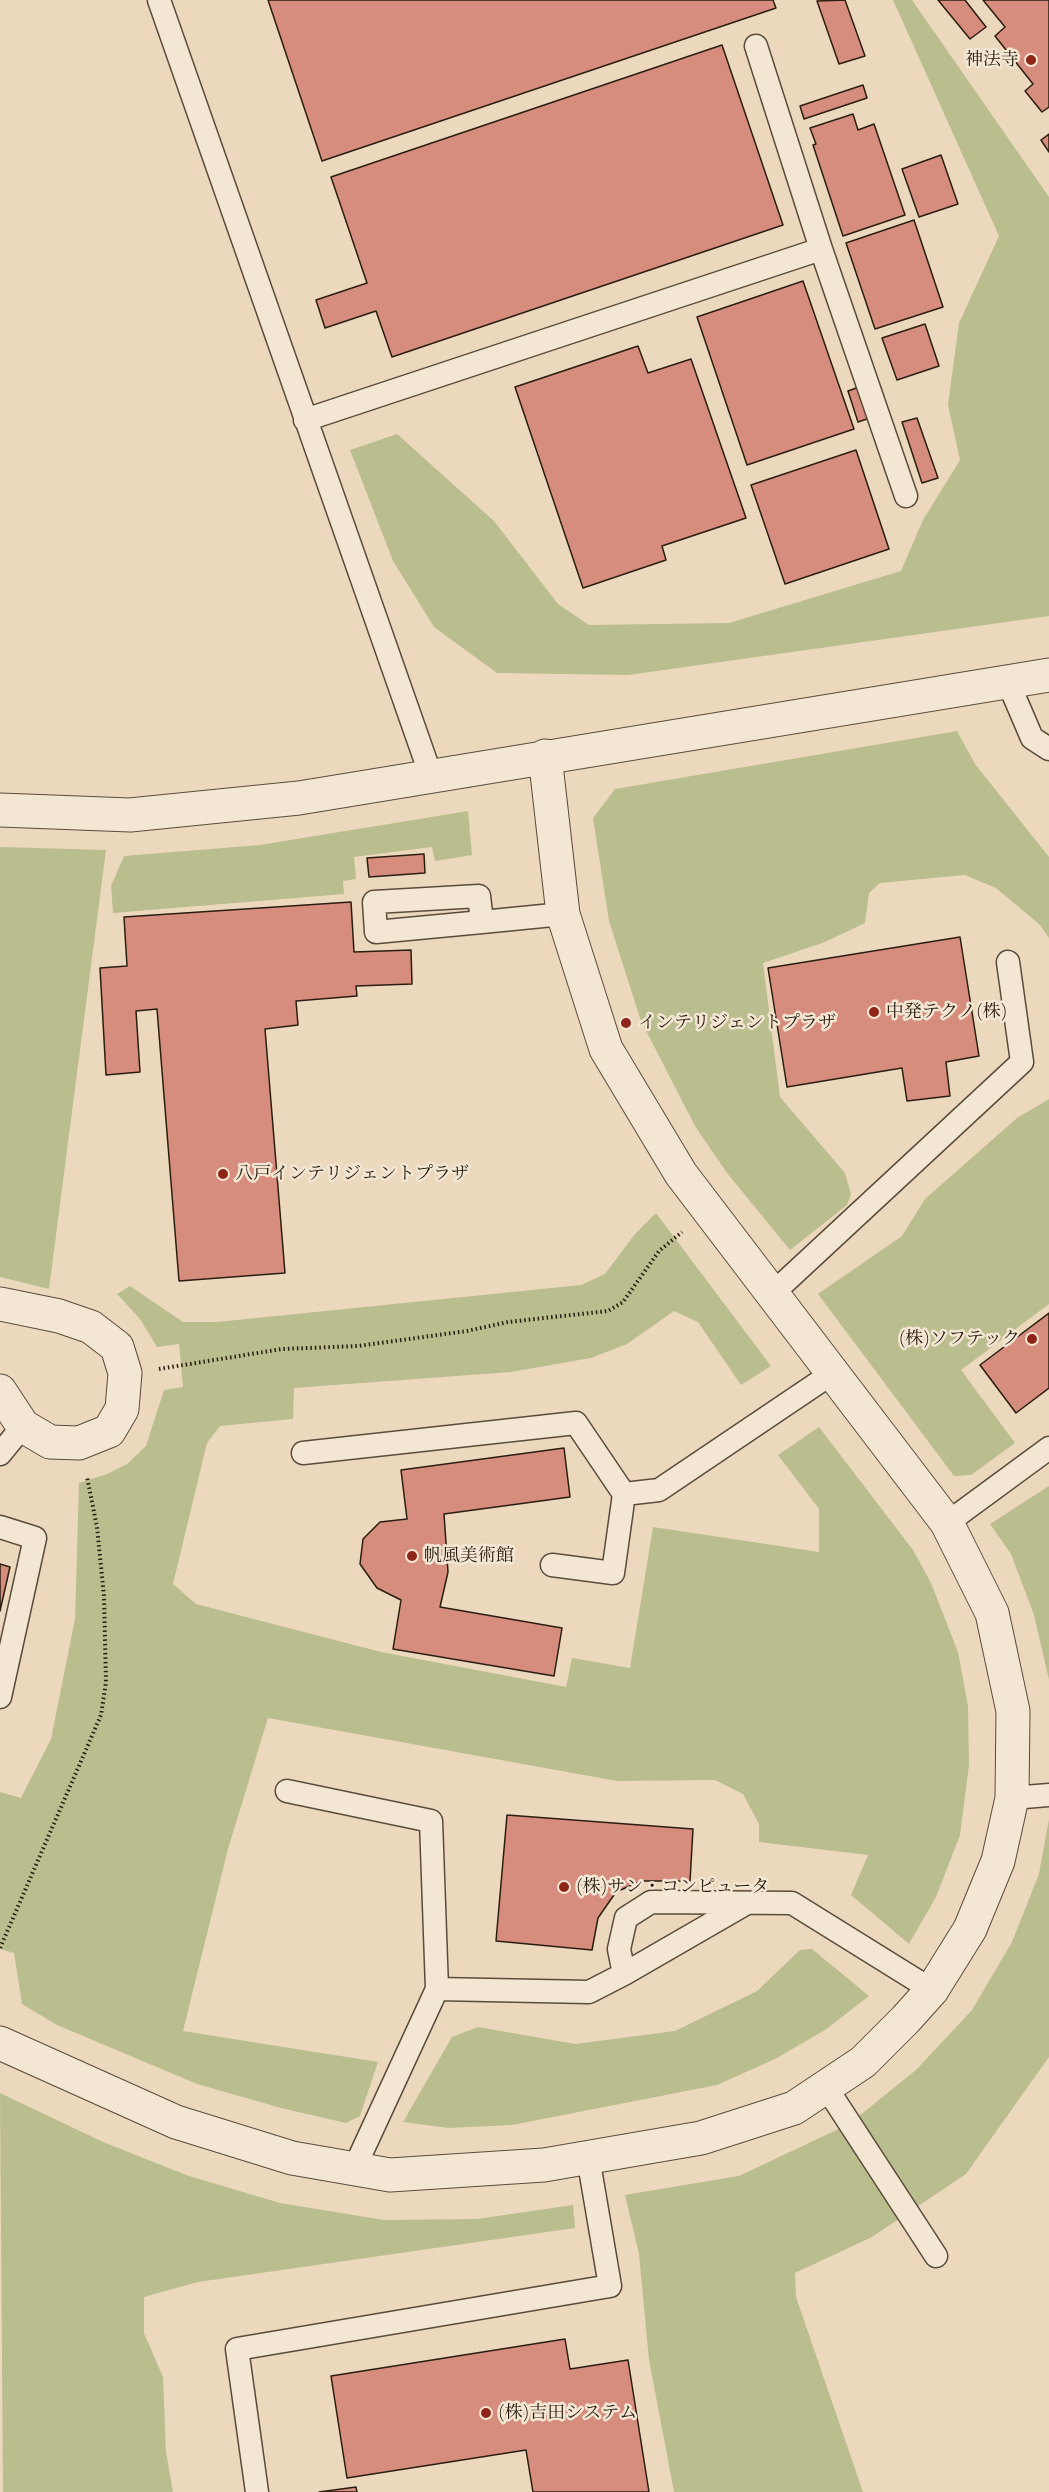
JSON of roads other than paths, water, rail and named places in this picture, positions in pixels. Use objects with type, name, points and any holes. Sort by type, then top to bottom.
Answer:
[{"type":"street","points":[[0,810],[130,815],[299,798],[1049,675]]},
{"type":"street","points":[[0,2043],[176,2122],[292,2158],[390,2175],[544,2165],[701,2138],[794,2108],[863,2062],[932,1990],[970,1929],[998,1861],[1012,1798],[1013,1711],[992,1613],[947,1523],[681,1174],[606,1049],[564,914],[545,756]]},
{"type":"street","points":[[0,1304],[59,1316],[91,1327],[117,1347],[125,1373],[122,1409],[109,1431],[79,1443],[50,1442],[23,1426],[0,1391]]},
{"type":"lane","points":[[159,0],[431,776]]},
{"type":"lane","points":[[756,46],[821,249],[906,496]]},
{"type":"lane","points":[[305,420],[821,249]]},
{"type":"lane","points":[[1008,682],[1032,738],[1049,749]]},
{"type":"lane","points":[[482,922],[564,914]]},
{"type":"lane","points":[[771,1295],[1022,1062],[1008,962]]},
{"type":"lane","points":[[624,1494],[659,1490],[834,1372]]},
{"type":"lane","points":[[303,1453],[576,1423],[624,1494],[613,1573],[552,1565]]},
{"type":"lane","points":[[0,1454],[23,1426]]},
{"type":"lane","points":[[947,1523],[1049,1448]]},
{"type":"lane","points":[[0,1527],[34,1538],[0,1696]]},
{"type":"lane","points":[[286,1791],[431,1821],[437,1989],[354,2169]]},
{"type":"lane","points":[[1012,1798],[1049,1795]]},
{"type":"lane","points":[[624,1974],[618,1949],[626,1918],[651,1902],[792,1903],[932,1990]]},
{"type":"lane","points":[[437,1989],[589,1992],[748,1903]]},
{"type":"lane","points":[[826,2087],[936,2256]]},
{"type":"lane","points":[[257,2492],[237,2349],[610,2286],[588,2157]]},
{"type":"place","name":"神法寺","points":[[1031,60]]},
{"type":"place","name":"中発テクノ(株)","points":[[874,1012]]},
{"type":"place","name":"インテリジェントプラザ","points":[[626,1023]]},
{"type":"place","name":"八戸インテリジェントプラザ","points":[[223,1174]]},
{"type":"place","name":"(株)ソフテック","points":[[1032,1339]]},
{"type":"place","name":"帆風美術館","points":[[412,1556]]},
{"type":"place","name":"(株)サン・コンピュータ","points":[[564,1887]]},
{"type":"place","name":"(株)吉田システム","points":[[486,2413]]}]
